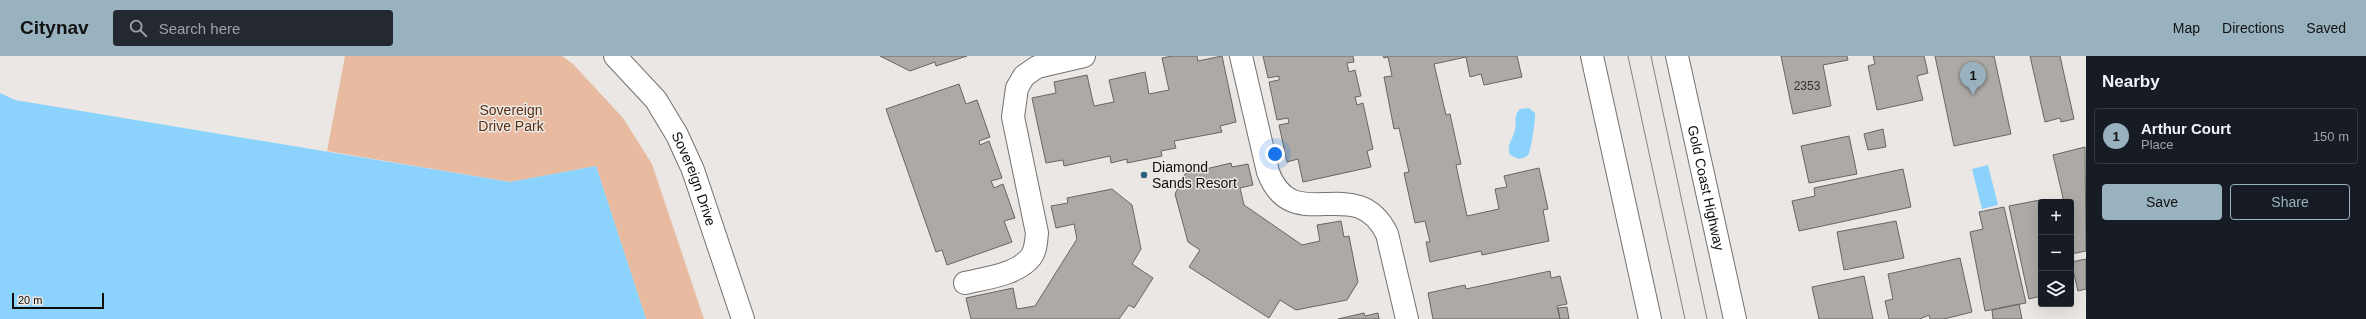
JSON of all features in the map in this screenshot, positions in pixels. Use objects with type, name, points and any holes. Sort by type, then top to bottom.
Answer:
[{"type":"main road","name":"Sovereign Drive","points":[[615,56],[656,100],[677,135],[693,170],[743,319]]},
{"type":"main road","points":[[965,283],[1002,274],[1019,267],[1030,258],[1035,247],[1037,234],[1013,117],[1017,88],[1024,76],[1037,67],[1084,56]]},
{"type":"main road","points":[[1241,56],[1268,172],[1273,186],[1280,196],[1293,202],[1308,205],[1338,203],[1358,205],[1370,211],[1381,222],[1387,234],[1407,319]]},
{"type":"main road","points":[[1592,56],[1650,319]]},
{"type":"main road","name":"Gold Coast Highway","points":[[1677,56],[1735,319]]},
{"type":"green space","name":"Sovereign Drive Park","points":[[345,56],[562,56],[573,64],[623,118],[652,164],[704,319],[646,319],[596,166],[510,182],[327,151]]},
{"type":"water","points":[[0,93],[15,100],[510,182],[596,166],[646,319],[0,319]]},
{"type":"water","points":[[1529,108],[1535,113],[1532,141],[1528,155],[1519,159],[1510,155],[1509,145],[1516,127],[1516,117],[1518,112],[1520,109]]},
{"type":"water","points":[[1988,165],[1998,205],[1982,209],[1972,169]]},
{"type":"building","points":[[880,56],[967,56],[936,66],[935,62],[910,71]]},
{"type":"building","points":[[1172,56],[1197,56],[1198,61],[1222,56],[1236,122],[1220,126],[1222,132],[1174,141],[1176,148],[1161,151],[1162,156],[1127,163],[1127,159],[1111,163],[1110,156],[1064,166],[1063,160],[1046,163],[1032,98],[1056,93],[1054,82],[1087,75],[1094,106],[1114,102],[1109,80],[1145,72],[1149,94],[1169,90],[1162,58]]},
{"type":"building","points":[[1263,56],[1353,56],[1354,62],[1347,63],[1349,72],[1355,70],[1361,96],[1355,97],[1357,105],[1363,103],[1373,149],[1367,151],[1371,167],[1303,182],[1298,159],[1287,162],[1279,125],[1289,123],[1288,118],[1277,120],[1269,82],[1279,80],[1279,76],[1268,78]]},
{"type":"building","points":[[1383,56],[1517,56],[1522,77],[1484,85],[1481,74],[1470,77],[1466,57],[1434,64],[1446,115],[1450,114],[1461,164],[1456,165],[1467,216],[1499,209],[1495,189],[1507,187],[1504,176],[1539,168],[1548,209],[1543,210],[1549,241],[1482,255],[1481,251],[1430,262],[1426,242],[1430,242],[1425,221],[1415,223],[1404,173],[1409,172],[1399,128],[1394,129],[1384,77],[1392,76],[1388,57],[1384,58]]},
{"type":"building","points":[[1781,56],[1847,56],[1848,60],[1823,65],[1831,106],[1793,114]]},
{"type":"building","points":[[1873,56],[1924,56],[1928,73],[1917,76],[1923,100],[1877,110],[1868,66],[1875,64]]},
{"type":"building","points":[[1935,56],[1994,56],[2011,134],[1954,146]]},
{"type":"building","points":[[2030,56],[2060,56],[2074,119],[2061,122],[2060,118],[2045,122]]},
{"type":"building","points":[[959,84],[966,104],[977,100],[990,137],[979,141],[980,145],[989,141],[1002,178],[991,181],[994,188],[1003,184],[1015,218],[1004,221],[1012,242],[947,265],[942,250],[936,252],[886,109]]},
{"type":"building","points":[[1883,129],[1886,147],[1868,150],[1864,134]]},
{"type":"building","points":[[1849,136],[1857,174],[1809,183],[1801,146]]},
{"type":"building","points":[[2085,147],[2086,251],[2074,253],[2074,199],[2063,199],[2053,155]]},
{"type":"building","points":[[1231,163],[1232,167],[1248,164],[1253,185],[1240,188],[1244,205],[1302,245],[1320,241],[1317,225],[1341,221],[1344,237],[1349,236],[1358,282],[1347,300],[1296,310],[1280,300],[1269,318],[1189,267],[1200,250],[1188,242],[1175,194],[1185,174]]},
{"type":"building","points":[[1903,169],[1911,207],[1799,231],[1792,201],[1815,196],[1814,188]]},
{"type":"building","points":[[1112,189],[1132,205],[1141,249],[1132,264],[1153,278],[1134,308],[1129,305],[1119,319],[971,319],[966,298],[1013,288],[1017,309],[1035,306],[1077,239],[1074,224],[1056,228],[1051,206],[1068,203],[1067,198]]},
{"type":"building","points":[[2038,200],[2038,297],[2029,299],[2009,206]]},
{"type":"building","points":[[2004,207],[2026,303],[1985,311],[1970,232],[1983,229],[1979,212]]},
{"type":"building","points":[[1896,221],[1904,258],[1844,270],[1837,232]]},
{"type":"building","points":[[1960,258],[1972,312],[1944,319],[1930,319],[1929,315],[1920,319],[1889,319],[1885,301],[1893,299],[1888,274]]},
{"type":"building","points":[[2086,259],[2086,289],[2078,291],[2074,274],[2074,261]]},
{"type":"building","points":[[1550,271],[1551,278],[1560,276],[1567,304],[1557,306],[1560,319],[1433,319],[1428,293],[1465,285],[1466,289]]},
{"type":"building","points":[[1864,276],[1873,319],[1819,319],[1812,287]]},
{"type":"building","points":[[2019,304],[2022,319],[1993,319],[1992,310]]},
{"type":"building","points":[[1567,307],[1569,319],[1560,319],[1558,308]]},
{"type":"building","points":[[1364,313],[1365,316],[1378,313],[1379,319],[1338,319]]},
{"type":"tram line","points":[[1628,56],[1685,319]]},
{"type":"tram line","points":[[1651,56],[1707,319]]},
{"type":"place","name":"Arthur Court","points":[[1973,95]]},
{"type":"place","name":"Diamond Sands Resort","points":[[1144,175]]}]
